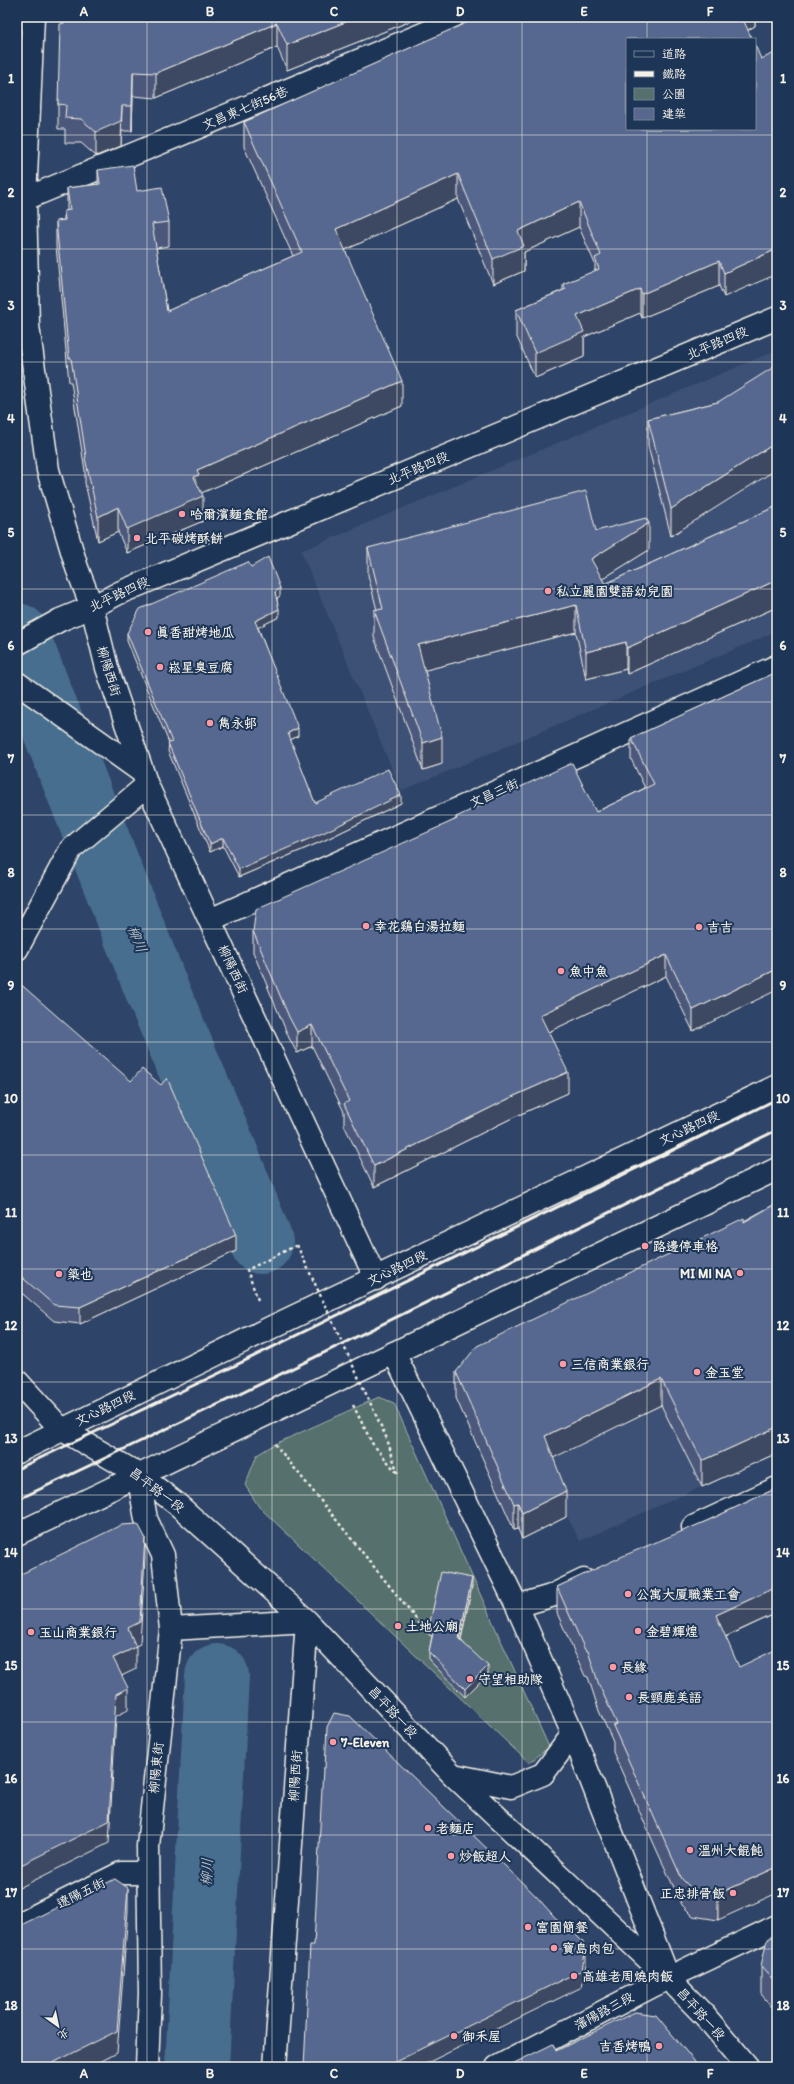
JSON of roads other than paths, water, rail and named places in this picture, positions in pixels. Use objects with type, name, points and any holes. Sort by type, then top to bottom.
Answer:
[{"type":"street","name":"柳陽西街","points":[[33,17],[25,199],[28,326],[48,470],[76,568],[92,607],[107,668],[145,778],[376,1279]]},
{"type":"street","name":"文昌東七街56巷","points":[[25,199],[464,17]]},
{"type":"street","name":"北平路四段","points":[[17,644],[60,620],[92,607],[127,590],[777,318]]},
{"type":"street","name":"文昌三街","points":[[210,920],[777,666]]},
{"type":"street","points":[[17,683],[145,778],[121,807],[71,849],[17,949]]},
{"type":"street","name":"文心路四段","points":[[17,1452],[61,1429],[270,1328],[376,1279],[777,1086]]},
{"type":"street","points":[[17,1534],[138,1474],[394,1354],[777,1169]]},
{"type":"street","points":[[394,1354],[517,1606],[573,1734],[668,1978]]},
{"type":"street","name":"昌平路一段","points":[[17,1381],[61,1429],[138,1474],[177,1504],[307,1621],[453,1775],[668,1978],[705,2016],[748,2067]]},
{"type":"street","name":"柳陽東街","points":[[138,1474],[146,1519],[163,1555],[171,1629],[148,1846],[147,1873],[150,1994],[146,2067]]},
{"type":"street","points":[[676,1536],[777,1488]]},
{"type":"street","points":[[517,1606],[551,1596],[600,1572]]},
{"type":"street","name":"柳陽西街","points":[[275,2067],[307,1621]]},
{"type":"street","points":[[171,1629],[307,1621]]},
{"type":"street","points":[[453,1775],[510,1787],[544,1774],[573,1734]]},
{"type":"street","name":"遼陽五街","points":[[17,1925],[121,1873],[147,1873]]},
{"type":"street","name":"瀋陽路三段","points":[[497,2067],[668,1978],[777,1926]]},
{"type":"waterway","name":"柳川","points":[[17,635],[159,995],[225,1151],[261,1242]]},
{"type":"waterway","name":"柳川","points":[[197,2067],[217,1676]]},
{"type":"railway","points":[[17,1469],[228,1369],[777,1099]]},
{"type":"railway","points":[[17,1500],[240,1394],[777,1130]]},
{"type":"place","name":"哈爾濱麵食館","points":[[182,514]]},
{"type":"place","name":"北平碳烤酥餅","points":[[137,538]]},
{"type":"place","name":"私立麗園雙語幼兒園","points":[[548,591]]},
{"type":"place","name":"真香甜烤地瓜","points":[[148,632]]},
{"type":"place","name":"崧星臭豆腐","points":[[160,667]]},
{"type":"place","name":"雋永邨","points":[[210,723]]},
{"type":"place","name":"幸花鷄白湯拉麵","points":[[366,926]]},
{"type":"place","name":"吉吉","points":[[699,927]]},
{"type":"place","name":"魚中魚","points":[[561,971]]},
{"type":"place","name":"路邊停車格","points":[[645,1246]]},
{"type":"place","name":"MI MI NA","points":[[740,1273]]},
{"type":"place","name":"築也","points":[[59,1274]]},
{"type":"place","name":"三信商業銀行","points":[[563,1364]]},
{"type":"place","name":"金玉堂","points":[[697,1372]]},
{"type":"place","name":"公寓大厦職業工會","points":[[628,1594]]},
{"type":"place","name":"土地公廟","points":[[398,1626]]},
{"type":"place","name":"金碧輝煌","points":[[638,1631]]},
{"type":"place","name":"玉山商業銀行","points":[[31,1632]]},
{"type":"place","name":"長緣","points":[[613,1667]]},
{"type":"place","name":"守望相助隊","points":[[470,1679]]},
{"type":"place","name":"長頸鹿美語","points":[[629,1697]]},
{"type":"place","name":"7-Eleven","points":[[333,1742]]},
{"type":"place","name":"老麵店","points":[[428,1828]]},
{"type":"place","name":"溫州大餛飩","points":[[690,1850]]},
{"type":"place","name":"炒飯超人","points":[[451,1856]]},
{"type":"place","name":"正忠排骨飯","points":[[733,1893]]},
{"type":"place","name":"富園簡餐","points":[[528,1927]]},
{"type":"place","name":"寶島肉包","points":[[554,1948]]},
{"type":"place","name":"高雄老周燒肉飯","points":[[574,1976]]},
{"type":"place","name":"御禾屋","points":[[454,2036]]},
{"type":"place","name":"吉香烤鴨","points":[[659,2046]]}]
